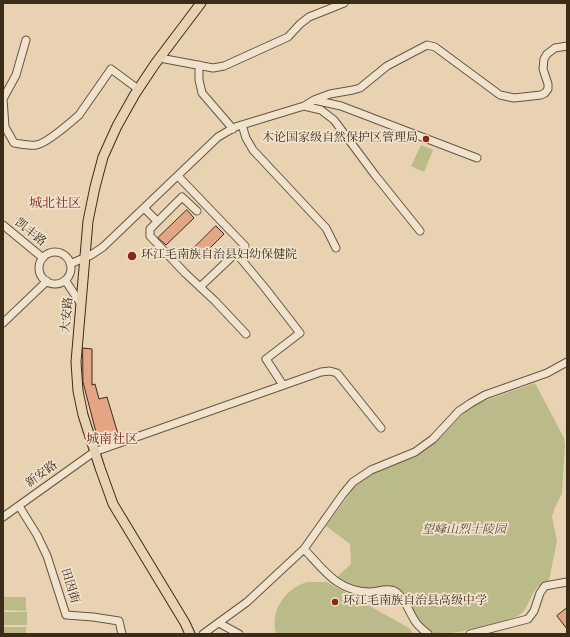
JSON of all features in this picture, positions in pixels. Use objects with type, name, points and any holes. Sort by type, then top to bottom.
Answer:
[{"type":"main road","name":"大安路","points":[[190,634],[185,623],[113,504],[94,452],[83,415],[76,362],[90,210],[99,172],[109,143],[125,110],[138,89],[200,3]]},
{"type":"street","points":[[160,58],[213,68],[224,66],[288,37],[309,17],[344,3]]},
{"type":"street","points":[[26,40],[16,75],[3,99],[5,127],[14,143],[39,145],[72,121],[79,115],[111,70],[138,89]]},
{"type":"street","points":[[70,264],[85,258],[103,247],[218,137],[242,125],[304,106],[314,100],[330,94],[360,88],[387,66],[424,46],[430,45],[437,48],[500,95],[514,98],[540,95],[545,93],[548,89],[548,84],[543,69],[544,58],[555,48],[567,46]]},
{"type":"street","points":[[199,66],[199,80],[202,93],[233,129]]},
{"type":"street","points":[[314,100],[341,106],[477,158]]},
{"type":"street","points":[[304,106],[321,110],[334,120],[349,138],[375,175],[420,231]]},
{"type":"street","points":[[242,125],[246,138],[253,150],[326,228],[336,248]]},
{"type":"street","points":[[178,176],[245,246]]},
{"type":"street","points":[[197,211],[182,197],[157,221],[150,229],[149,234],[151,238],[216,301],[246,334]]},
{"type":"street","points":[[144,208],[157,221]]},
{"type":"street","name":"凯丰路","points":[[3,225],[43,258]]},
{"type":"street","points":[[59,253],[66,256],[70,264],[70,274],[65,280],[58,283],[47,281],[40,272],[40,265],[43,258],[49,254],[59,253]]},
{"type":"street","points":[[200,287],[236,253],[300,333],[266,358],[283,386]]},
{"type":"street","points":[[65,280],[81,304]]},
{"type":"street","points":[[3,323],[47,281]]},
{"type":"street","points":[[203,634],[247,602],[304,549],[343,494],[359,478],[372,470],[421,448],[436,436],[459,411],[478,399],[547,372],[567,362]]},
{"type":"street","name":"新安路","points":[[3,517],[94,452],[321,372],[330,371],[337,373],[381,428]]},
{"type":"street","name":"田因街","points":[[19,506],[38,535],[47,556],[66,615],[119,621],[122,634]]},
{"type":"street","points":[[304,549],[335,582],[342,586],[352,590],[365,592],[390,590],[396,592],[415,621],[428,634]]},
{"type":"street","points":[[470,634],[528,619],[534,611],[540,593],[545,586],[567,582]]},
{"type":"street","points":[[219,623],[239,634]]},
{"type":"green space","points":[[421,145],[433,150],[424,172],[411,166]]},
{"type":"green space","name":"望峰山烈士陵园","points":[[535,383],[564,438],[565,445],[562,493],[552,517],[557,541],[549,580],[547,583],[537,588],[521,614],[504,621],[477,628],[450,633],[432,634],[427,631],[418,621],[399,591],[361,589],[336,578],[351,564],[350,544],[326,526],[361,480],[427,449],[466,411],[478,403]]},
{"type":"green space","name":"环江毛南族自治县高级中学","points":[[307,582],[327,582],[409,628],[414,634],[276,634],[275,617],[281,602],[292,590]]},
{"type":"green space","points":[[3,597],[26,597],[26,611],[3,610]]},
{"type":"green space","points":[[3,612],[27,612],[27,625],[3,625]]},
{"type":"green space","points":[[3,627],[26,627],[26,634],[3,634]]},
{"type":"building","points":[[187,210],[194,218],[166,245],[158,238]]},
{"type":"building","points":[[216,226],[224,234],[201,257],[193,249]]},
{"type":"building","points":[[83,348],[92,349],[92,385],[95,384],[99,399],[107,397],[118,434],[98,440],[83,382]]},
{"type":"building","points":[[567,608],[567,629],[557,616]]},
{"type":"place","name":"木论国家级自然保护区管理局","points":[[426,139]]},
{"type":"place","name":"环江毛南族自治县妇幼保健院","points":[[132,256]]},
{"type":"place","name":"环江毛南族自治县高级中学","points":[[335,602]]},
{"type":"district","name":"城北社区","points":[[55,204]]},
{"type":"district","name":"城南社区","points":[[112,440]]}]
